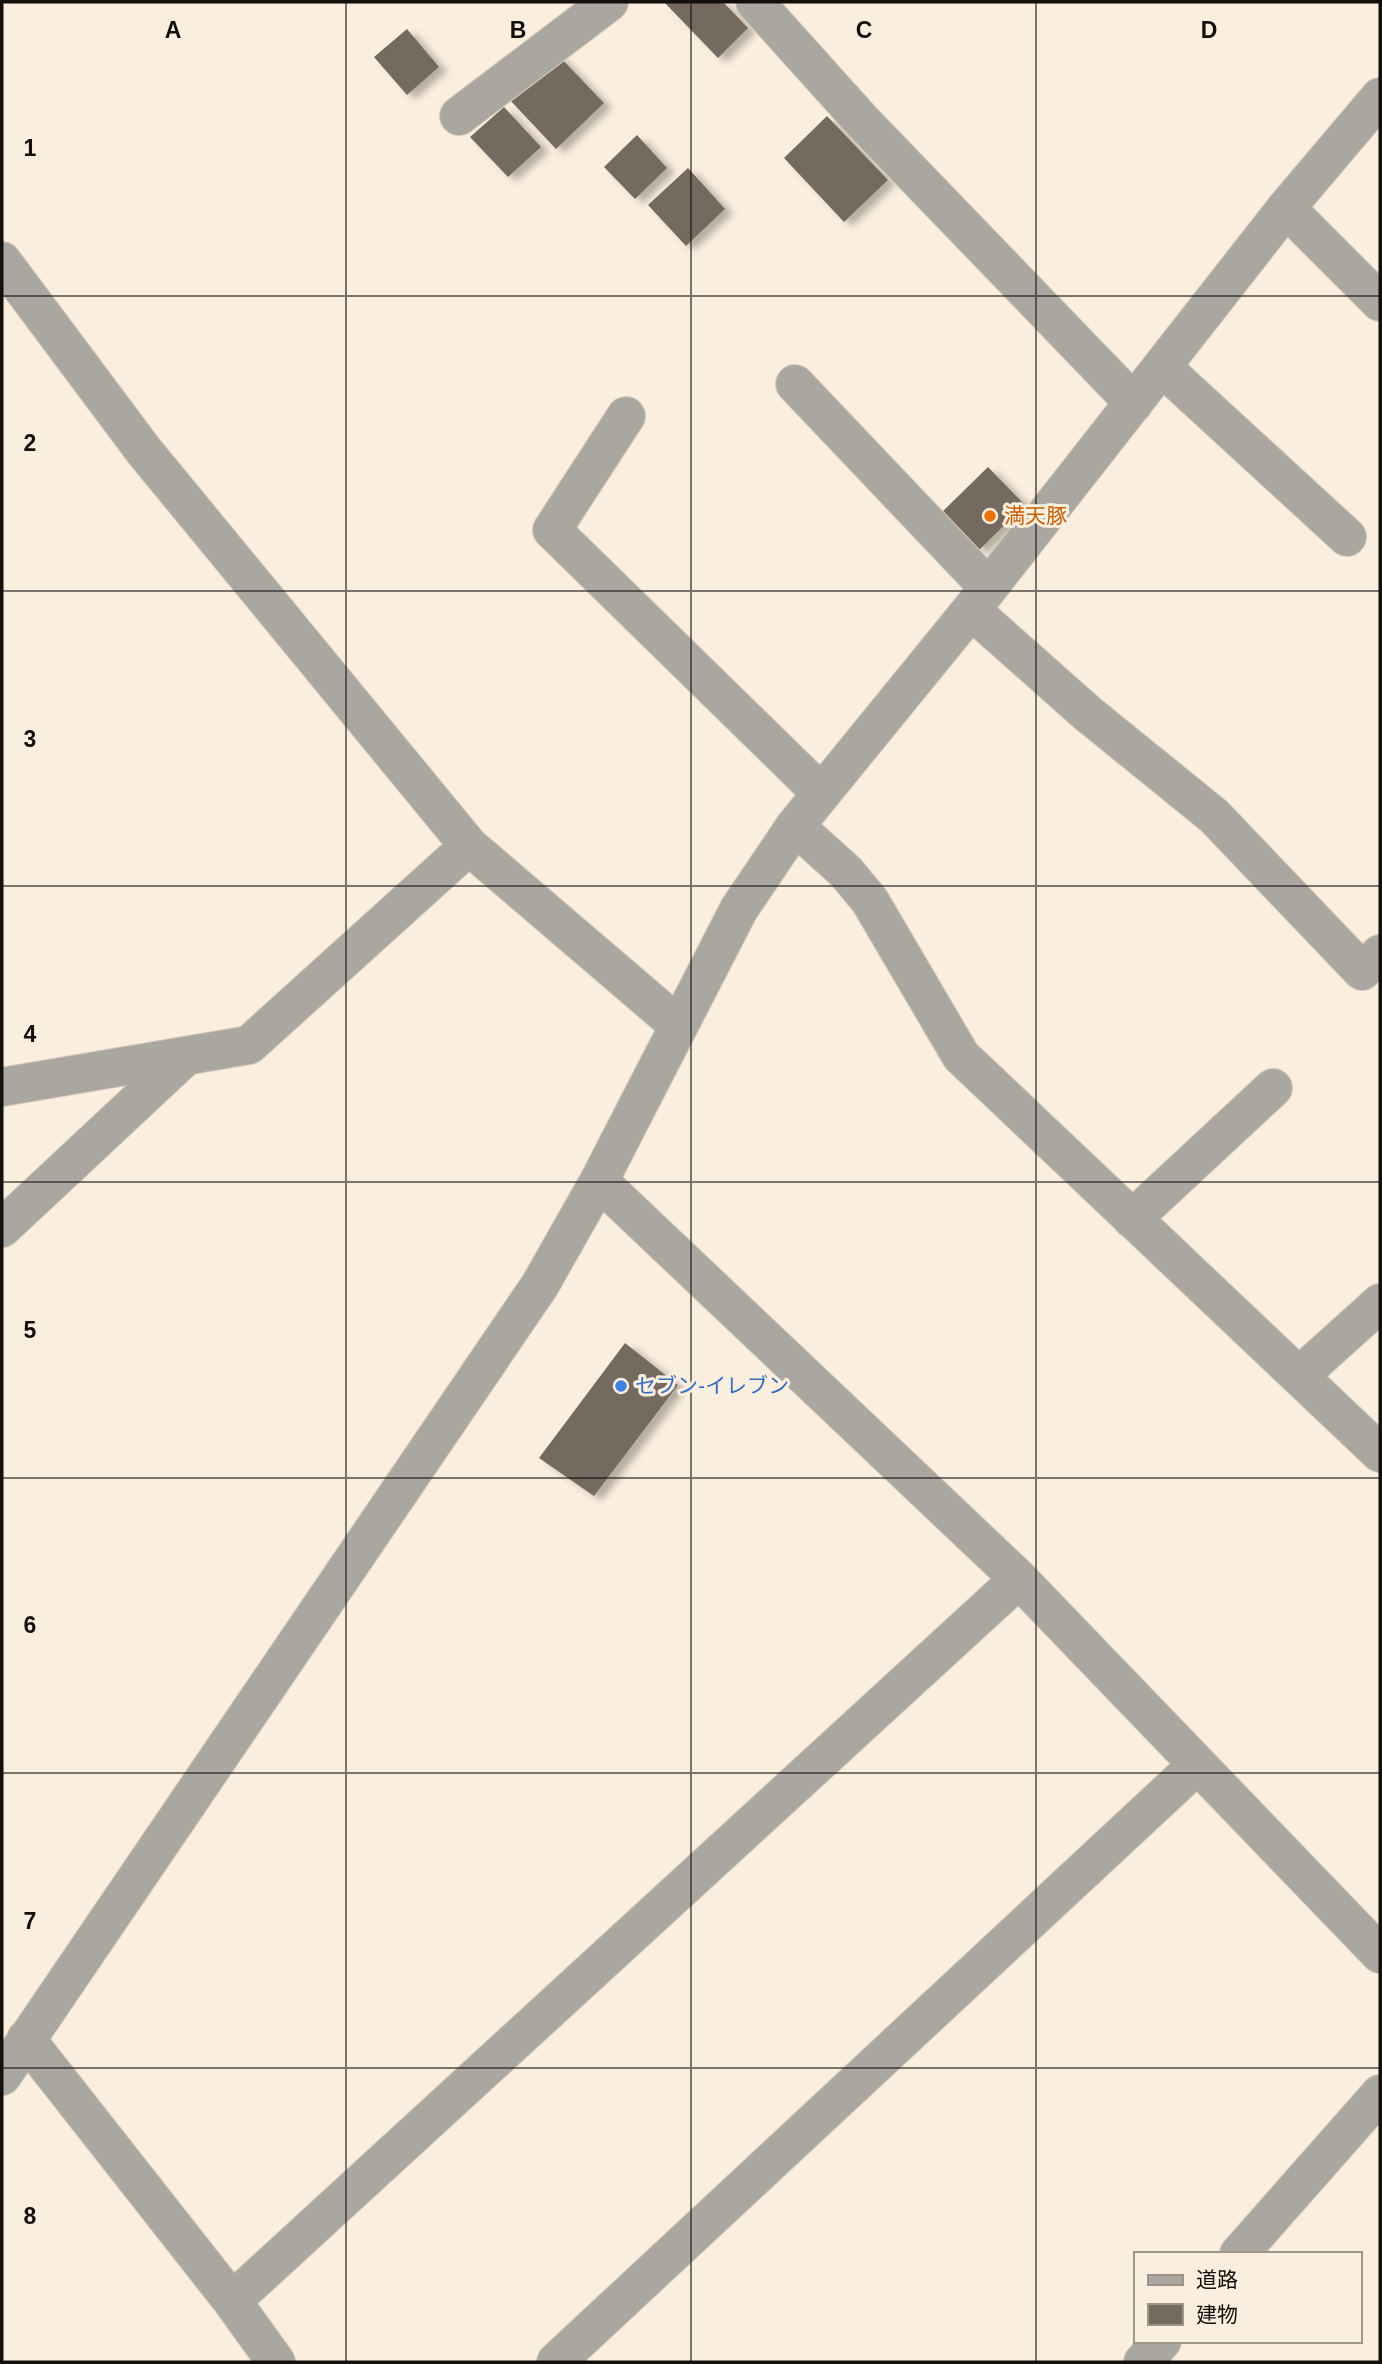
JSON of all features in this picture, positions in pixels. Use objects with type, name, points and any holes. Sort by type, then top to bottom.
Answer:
[{"type":"street","points":[[459,116],[609,2]]},
{"type":"street","points":[[755,2],[862,121],[1134,403]]},
{"type":"street","points":[[2,2076],[540,1285],[599,1181],[739,909],[795,826],[1163,368],[1286,208],[1380,96]]},
{"type":"street","points":[[1286,208],[1380,302]]},
{"type":"street","points":[[2,261],[144,451],[469,846],[678,1025]]},
{"type":"street","points":[[1163,368],[1348,537]]},
{"type":"street","points":[[795,384],[980,598],[1087,713],[1214,816],[1362,971],[1380,954]]},
{"type":"street","points":[[626,416],[552,530],[821,793]]},
{"type":"street","points":[[795,826],[846,872],[870,901],[961,1056],[1380,1453]]},
{"type":"street","points":[[2,1087],[249,1045],[469,846]]},
{"type":"street","points":[[2,1228],[186,1056]]},
{"type":"street","points":[[1132,1219],[1273,1088]]},
{"type":"street","points":[[599,1181],[1019,1579],[1380,1954]]},
{"type":"street","points":[[1299,1376],[1380,1303]]},
{"type":"street","points":[[232,2301],[1019,1579]]},
{"type":"street","points":[[556,2362],[1197,1765]]},
{"type":"street","points":[[26,2039],[232,2301],[276,2362]]},
{"type":"street","points":[[1241,2252],[1380,2094]]},
{"type":"street","points":[[1143,2362],[1160,2343]]},
{"type":"building","points":[[664,2],[723,2],[748,28],[718,58]]},
{"type":"building","points":[[407,29],[439,67],[407,95],[374,57]]},
{"type":"building","points":[[557,54],[604,103],[556,149],[509,99]]},
{"type":"building","points":[[504,107],[541,147],[508,177],[470,137]]},
{"type":"building","points":[[827,116],[888,180],[844,222],[784,158]]},
{"type":"building","points":[[637,135],[667,168],[635,199],[604,167]]},
{"type":"building","points":[[688,168],[725,209],[686,246],[648,205]]},
{"type":"building","points":[[988,467],[1025,505],[979,550],[942,512]]},
{"type":"building","points":[[625,1343],[678,1385],[594,1496],[539,1458]]},
{"type":"place","name":"満天豚","points":[[990,516]]},
{"type":"place","name":"セブン-イレブン","points":[[621,1386]]}]
